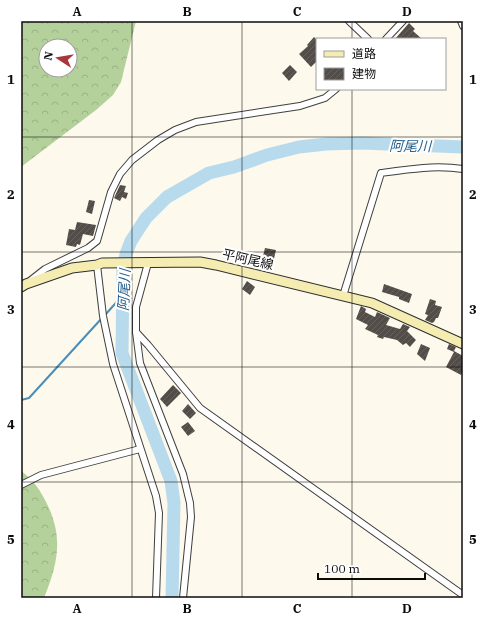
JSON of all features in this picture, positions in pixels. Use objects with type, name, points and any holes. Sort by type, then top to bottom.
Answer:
[{"type":"main road","name":"平阿尾線","points":[[24,286],[72,268],[100,264],[200,262],[380,306],[463,344]]},
{"type":"street","points":[[349,21],[367,38]]},
{"type":"street","points":[[387,38],[403,21]]},
{"type":"street","points":[[461,21],[463,26]]},
{"type":"street","points":[[24,286],[45,269],[88,248],[97,241],[111,192],[120,174],[132,160],[158,140],[175,130],[196,122],[300,106],[325,98],[335,90]]},
{"type":"street","points":[[343,296],[381,173],[428,167],[463,169]]},
{"type":"street","points":[[146,262],[136,307],[136,332],[140,363],[183,474],[190,503],[191,517],[183,598]]},
{"type":"street","points":[[100,264],[103,316],[113,364],[156,496],[159,513],[156,598]]},
{"type":"street","points":[[136,332],[200,408],[463,594]]},
{"type":"street","points":[[21,485],[41,475],[140,449]]},
{"type":"green space","points":[[21,21],[136,21],[121,82],[113,95],[96,110],[21,167]]},
{"type":"green space","points":[[21,471],[33,481],[41,493],[52,515],[55,527],[57,539],[56,561],[44,598],[21,598]]},
{"type":"building","points":[[409,23],[415,29],[413,31],[421,38],[396,38]]},
{"type":"building","points":[[314,37],[316,39],[316,62],[311,67],[299,54],[308,46],[307,45]]},
{"type":"building","points":[[290,65],[297,72],[289,81],[282,73]]},
{"type":"building","points":[[120,185],[126,186],[124,192],[128,193],[126,199],[122,197],[120,201],[114,198]]},
{"type":"building","points":[[89,200],[95,201],[92,214],[86,212]]},
{"type":"building","points":[[77,222],[96,225],[93,236],[83,234],[80,245],[77,244],[76,247],[66,245],[69,229],[75,230]]},
{"type":"building","points":[[265,248],[276,250],[272,267],[261,264]]},
{"type":"building","points":[[247,281],[255,287],[250,295],[242,289]]},
{"type":"building","points":[[384,284],[412,294],[409,303],[399,299],[399,297],[382,292]]},
{"type":"building","points":[[430,299],[436,301],[435,305],[442,307],[438,318],[436,318],[432,323],[425,320],[428,315],[425,314]]},
{"type":"building","points":[[361,306],[366,309],[365,312],[375,317],[377,312],[390,318],[386,325],[400,329],[403,324],[410,327],[407,331],[416,340],[410,347],[406,343],[403,345],[397,340],[377,337],[378,335],[365,329],[368,325],[356,319]]},
{"type":"building","points":[[421,344],[430,348],[425,361],[417,354]]},
{"type":"building","points":[[449,344],[456,347],[454,351],[463,356],[463,371],[461,375],[446,367],[454,352],[447,349]]},
{"type":"building","points":[[173,385],[181,393],[167,407],[160,399]]},
{"type":"building","points":[[188,404],[196,413],[190,419],[182,411]]},
{"type":"building","points":[[188,422],[195,431],[188,436],[181,427]]},
{"type":"waterway","name":"阿尾川","points":[[172,598],[174,503],[171,481],[122,353],[123,270],[126,254],[131,241],[146,218],[167,197],[209,173],[234,167],[267,155],[299,147],[326,144],[362,143],[463,147]]},
{"type":"waterway","points":[[105,315],[123,295]]},
{"type":"waterway","points":[[21,400],[29,398],[102,318]]}]
